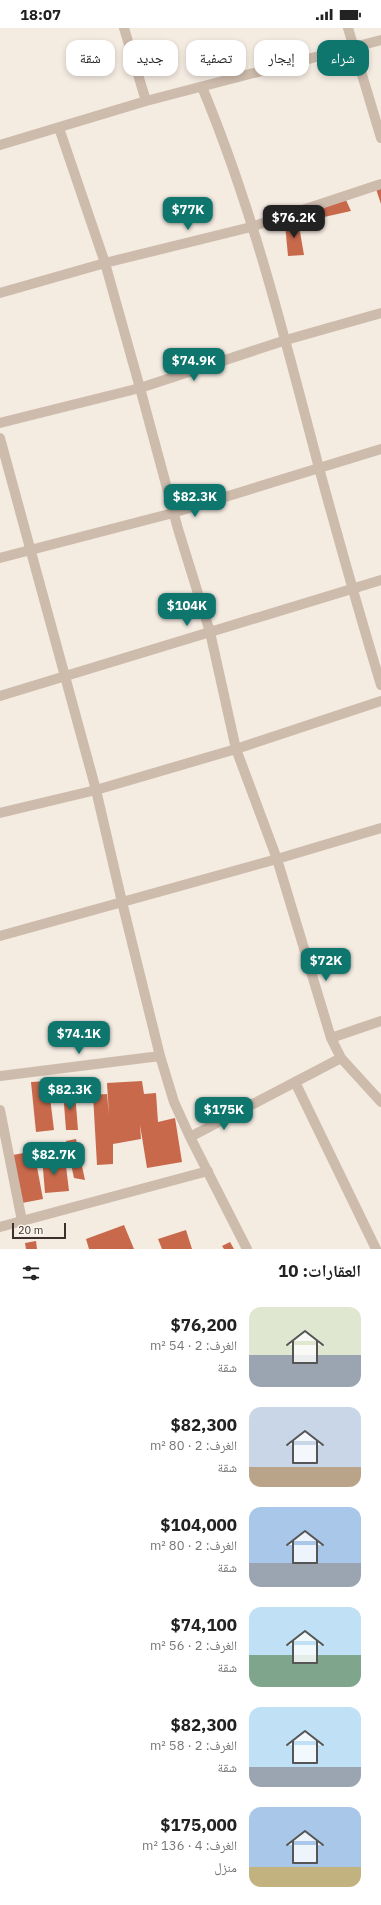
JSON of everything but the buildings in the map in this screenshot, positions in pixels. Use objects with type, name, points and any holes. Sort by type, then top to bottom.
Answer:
[{"type":"street","points":[[124,28],[146,101]]},
{"type":"street","points":[[348,28],[352,40]]},
{"type":"street","points":[[369,43],[381,40]]},
{"type":"street","points":[[0,145],[146,101],[317,57]]},
{"type":"street","points":[[363,76],[381,138]]},
{"type":"street","points":[[202,86],[219,127],[286,340],[352,588],[381,685]]},
{"type":"street","points":[[59,128],[105,263],[174,513],[210,632],[236,749],[277,859],[331,1038],[341,1058],[381,1102]]},
{"type":"street","points":[[0,293],[105,263],[251,226],[381,184]]},
{"type":"street","points":[[0,422],[140,388],[286,340],[381,313]]},
{"type":"street","points":[[0,438],[96,790],[160,1056],[174,1102],[190,1137],[248,1249]]},
{"type":"street","points":[[0,558],[174,513],[381,449]]},
{"type":"street","points":[[0,696],[381,580]]},
{"type":"street","points":[[0,813],[96,790],[236,749],[381,701]]},
{"type":"street","points":[[0,936],[277,859],[381,828]]},
{"type":"street","points":[[331,1038],[381,1021]]},
{"type":"street","points":[[0,1076],[160,1056]]},
{"type":"street","points":[[190,1137],[341,1058]]},
{"type":"street","points":[[295,1082],[376,1249]]},
{"type":"street","points":[[0,1110],[22,1221]]},
{"type":"street","points":[[0,1227],[208,1172]]}]
